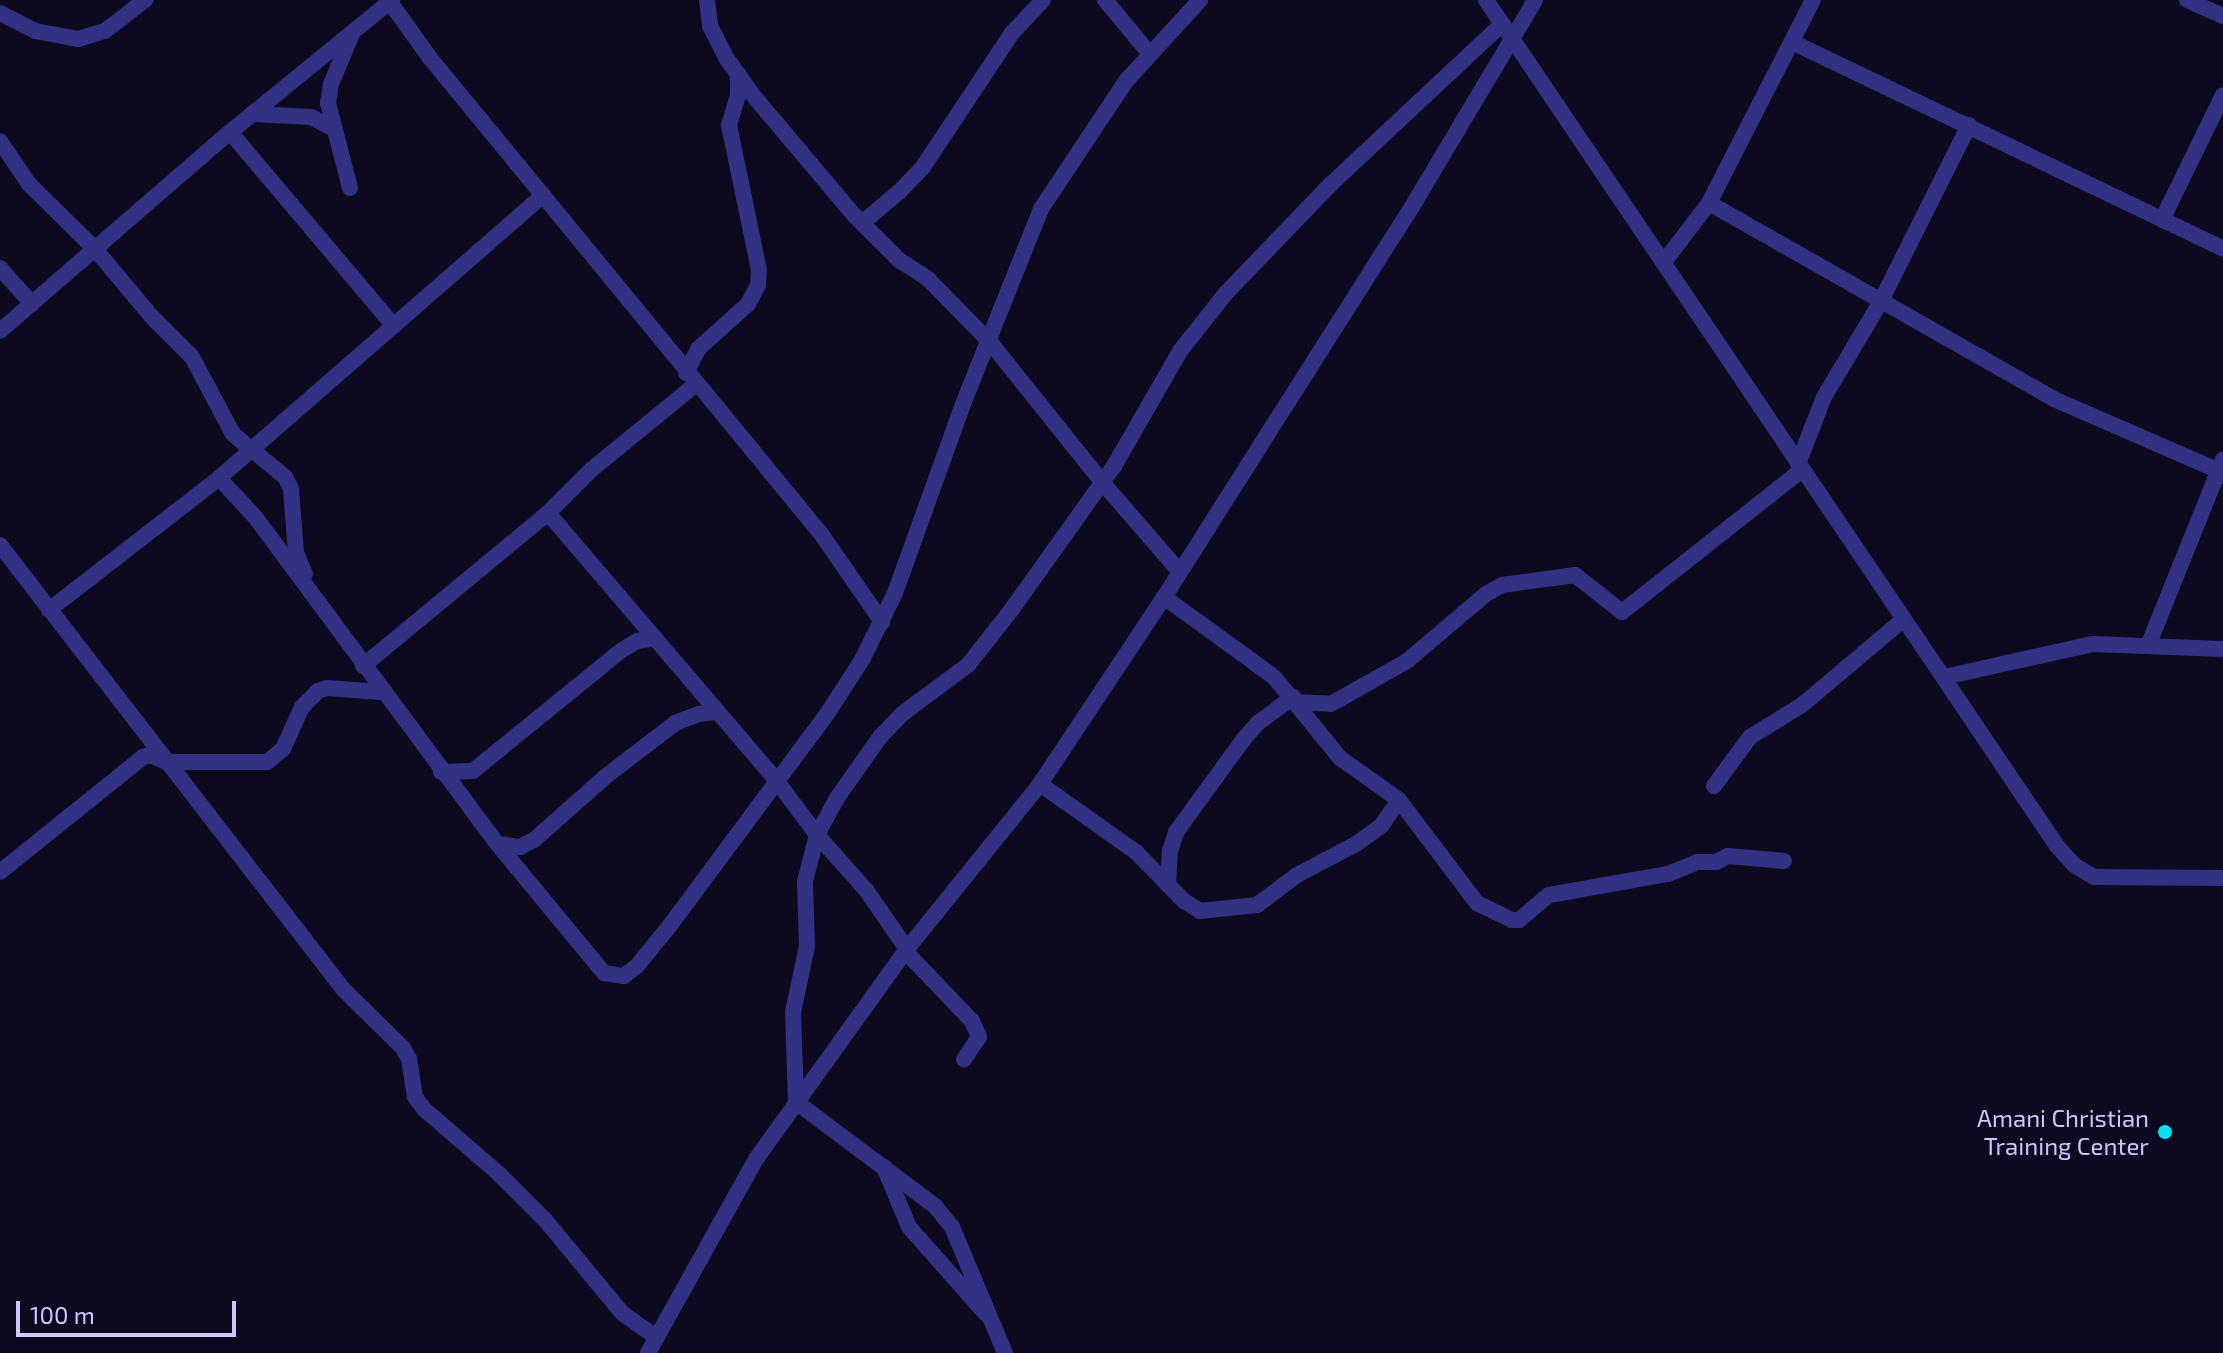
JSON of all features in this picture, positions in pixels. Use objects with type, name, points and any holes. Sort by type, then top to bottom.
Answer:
[{"type":"street","points":[[0,13],[35,31],[78,39],[105,31],[145,0]]},
{"type":"street","points":[[707,0],[710,26],[738,74],[862,223],[899,260],[928,279],[990,342],[1102,482],[1180,572]]},
{"type":"street","points":[[862,223],[923,167],[1012,33],[1043,0]]},
{"type":"street","points":[[1105,0],[1150,54]]},
{"type":"street","points":[[219,478],[256,518],[381,692],[498,844],[604,973],[624,976],[637,966],[671,924],[829,711],[882,622],[908,561],[965,399],[1041,209],[1105,111],[1150,54],[1200,0]]},
{"type":"street","points":[[1486,0],[2057,846],[2074,865],[2094,877],[2223,878]]},
{"type":"street","points":[[796,1102],[793,1012],[807,946],[805,881],[817,835],[866,754],[902,714],[968,665],[1012,609],[1140,424],[1180,351],[1227,292],[1330,185],[1507,31],[1535,0]]},
{"type":"street","points":[[1664,262],[1709,203],[1794,43],[1813,0]]},
{"type":"street","points":[[2187,0],[2223,16]]},
{"type":"street","points":[[0,331],[230,132],[391,1],[430,58],[480,114],[690,379],[822,535],[882,622]]},
{"type":"street","points":[[648,1353],[756,1159],[906,950],[1040,784],[1164,597],[1400,226],[1507,31]]},
{"type":"street","points":[[350,188],[329,92],[353,32]]},
{"type":"street","points":[[1794,43],[2223,249]]},
{"type":"street","points":[[363,666],[548,513],[690,379],[698,349],[741,311],[758,285],[759,270],[729,125],[738,95],[738,74]]},
{"type":"street","points":[[2162,220],[2223,95]]},
{"type":"street","points":[[252,114],[311,117],[335,129]]},
{"type":"street","points":[[1168,885],[1170,851],[1176,832],[1250,732],[1294,700],[1331,704],[1407,661],[1486,594],[1502,585],[1575,575],[1622,612],[1800,467],[1824,397],[1880,303],[1969,125]]},
{"type":"street","points":[[230,132],[394,326]]},
{"type":"street","points":[[0,141],[29,184],[95,249],[151,316],[192,357],[204,373],[228,427],[250,450],[285,477],[291,489],[296,553],[314,598]]},
{"type":"street","points":[[49,610],[219,478],[543,195]]},
{"type":"street","points":[[1709,203],[1880,303],[2056,400],[2221,468],[2148,646]]},
{"type":"street","points":[[0,268],[32,304]]},
{"type":"street","points":[[548,513],[652,639],[776,780],[817,835],[866,890],[906,950],[972,1021],[979,1037],[964,1059]]},
{"type":"street","points":[[0,545],[343,989],[403,1048],[409,1059],[415,1097],[424,1109],[499,1174],[546,1221],[622,1313],[656,1337]]},
{"type":"street","points":[[1164,597],[1263,667],[1340,758],[1399,800],[1477,903],[1512,920],[1519,920],[1549,895],[1668,874],[1697,862],[1716,862],[1728,856],[1784,861]]},
{"type":"street","points":[[1714,786],[1750,737],[1802,705],[1903,620]]},
{"type":"street","points":[[441,772],[473,771],[622,650],[637,641],[652,639]]},
{"type":"street","points":[[1944,677],[2093,644],[2223,649]]},
{"type":"street","points":[[0,872],[143,757],[151,755],[166,762],[267,762],[283,749],[302,707],[318,691],[327,688],[381,692]]},
{"type":"street","points":[[498,844],[520,847],[534,840],[605,777],[675,723],[715,712]]},
{"type":"street","points":[[1040,784],[1136,852],[1168,885],[1200,911],[1250,908],[1382,825],[1399,800]]},
{"type":"street","points":[[796,1102],[935,1206],[952,1227],[1005,1353]]},
{"type":"street","points":[[884,1165],[909,1227],[993,1321]]},
{"type":"place","name":"Amani Christian Training Center","points":[[2165,1132]]}]
